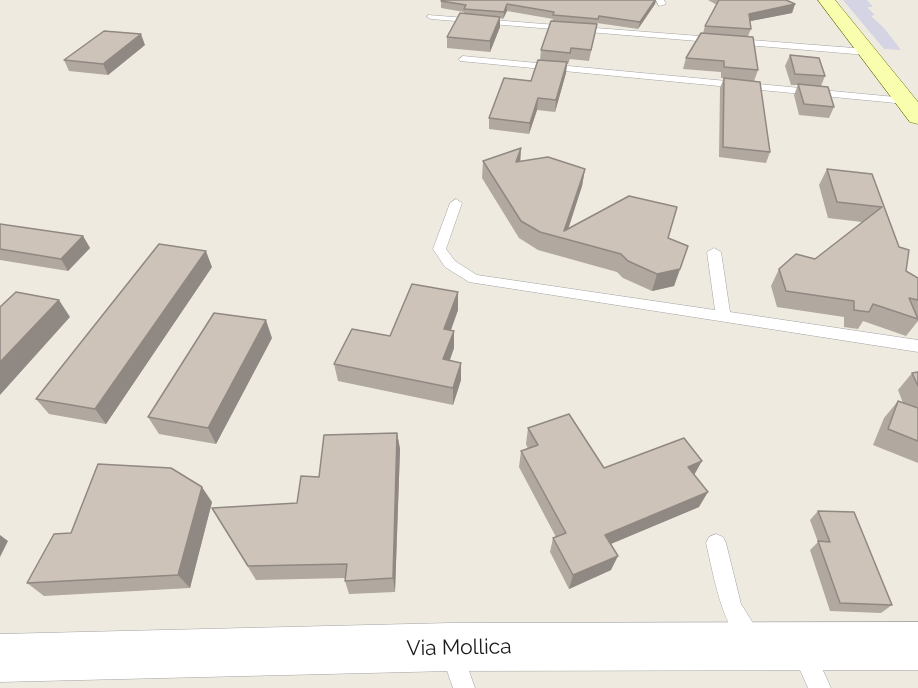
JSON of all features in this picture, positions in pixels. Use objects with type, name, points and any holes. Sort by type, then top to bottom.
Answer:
[{"type":"main road","points":[[826,0],[918,117]]},
{"type":"street","name":"Via Mollica","points":[[0,658],[457,668],[778,647],[918,646]]},
{"type":"lane","points":[[431,17],[867,52]]},
{"type":"lane","points":[[463,59],[906,101]]},
{"type":"lane","points":[[456,203],[439,249],[450,264],[474,279],[918,346]]},
{"type":"lane","points":[[714,252],[723,317]]},
{"type":"lane","points":[[716,543],[732,608],[778,647],[820,688]]},
{"type":"shaded area","points":[[843,0],[867,0],[873,7],[867,7],[875,15],[871,16],[884,28],[901,50],[884,49]]},
{"type":"building","points":[[442,0],[655,0],[640,22],[599,16],[598,19],[553,15],[554,12],[507,4],[504,12],[464,9],[466,5]]},
{"type":"building","points":[[719,0],[786,0],[795,4],[749,14],[751,29],[705,26]]},
{"type":"building","points":[[460,13],[500,17],[490,41],[447,37]]},
{"type":"building","points":[[551,21],[597,24],[591,50],[571,48],[570,53],[541,50]]},
{"type":"building","points":[[104,31],[141,34],[103,64],[64,60]]},
{"type":"building","points":[[701,33],[753,37],[758,70],[724,67],[724,61],[686,58]]},
{"type":"building","points":[[790,55],[819,58],[825,76],[795,74]]},
{"type":"building","points":[[538,60],[567,62],[556,100],[538,98],[530,123],[489,118],[504,78],[531,81]]},
{"type":"building","points":[[724,78],[760,82],[770,152],[723,147]]},
{"type":"building","points":[[798,84],[828,87],[834,107],[804,104]]},
{"type":"building","points":[[521,148],[516,162],[548,157],[585,169],[564,231],[629,196],[677,207],[668,238],[688,246],[680,269],[657,274],[628,261],[621,254],[540,232],[521,221],[483,161]]},
{"type":"building","points":[[827,169],[872,174],[899,247],[909,250],[906,271],[918,278],[918,300],[909,298],[918,319],[873,304],[869,312],[854,310],[854,301],[786,291],[779,269],[796,254],[815,259],[882,207],[837,202]]},
{"type":"building","points":[[0,224],[83,236],[61,259],[0,249]]},
{"type":"building","points":[[159,244],[206,251],[95,409],[36,399]]},
{"type":"building","points":[[412,284],[458,292],[444,329],[454,331],[443,359],[461,363],[453,388],[334,364],[352,329],[390,336]]},
{"type":"building","points":[[16,292],[59,300],[0,362],[0,307]]},
{"type":"building","points":[[214,313],[266,320],[208,428],[148,417]]},
{"type":"building","points":[[918,372],[918,386],[912,373]]},
{"type":"building","points":[[898,401],[918,408],[918,441],[888,429]]},
{"type":"building","points":[[569,414],[604,468],[684,438],[702,461],[688,467],[708,492],[605,535],[618,556],[573,575],[553,538],[566,533],[521,451],[538,445],[528,428]]},
{"type":"building","points":[[397,433],[393,578],[345,581],[347,564],[248,566],[212,508],[297,503],[301,476],[319,477],[324,435]]},
{"type":"building","points":[[98,464],[171,468],[202,487],[178,575],[27,583],[54,534],[71,533]]},
{"type":"building","points":[[818,511],[854,512],[892,605],[840,603],[818,541],[830,542]]}]
